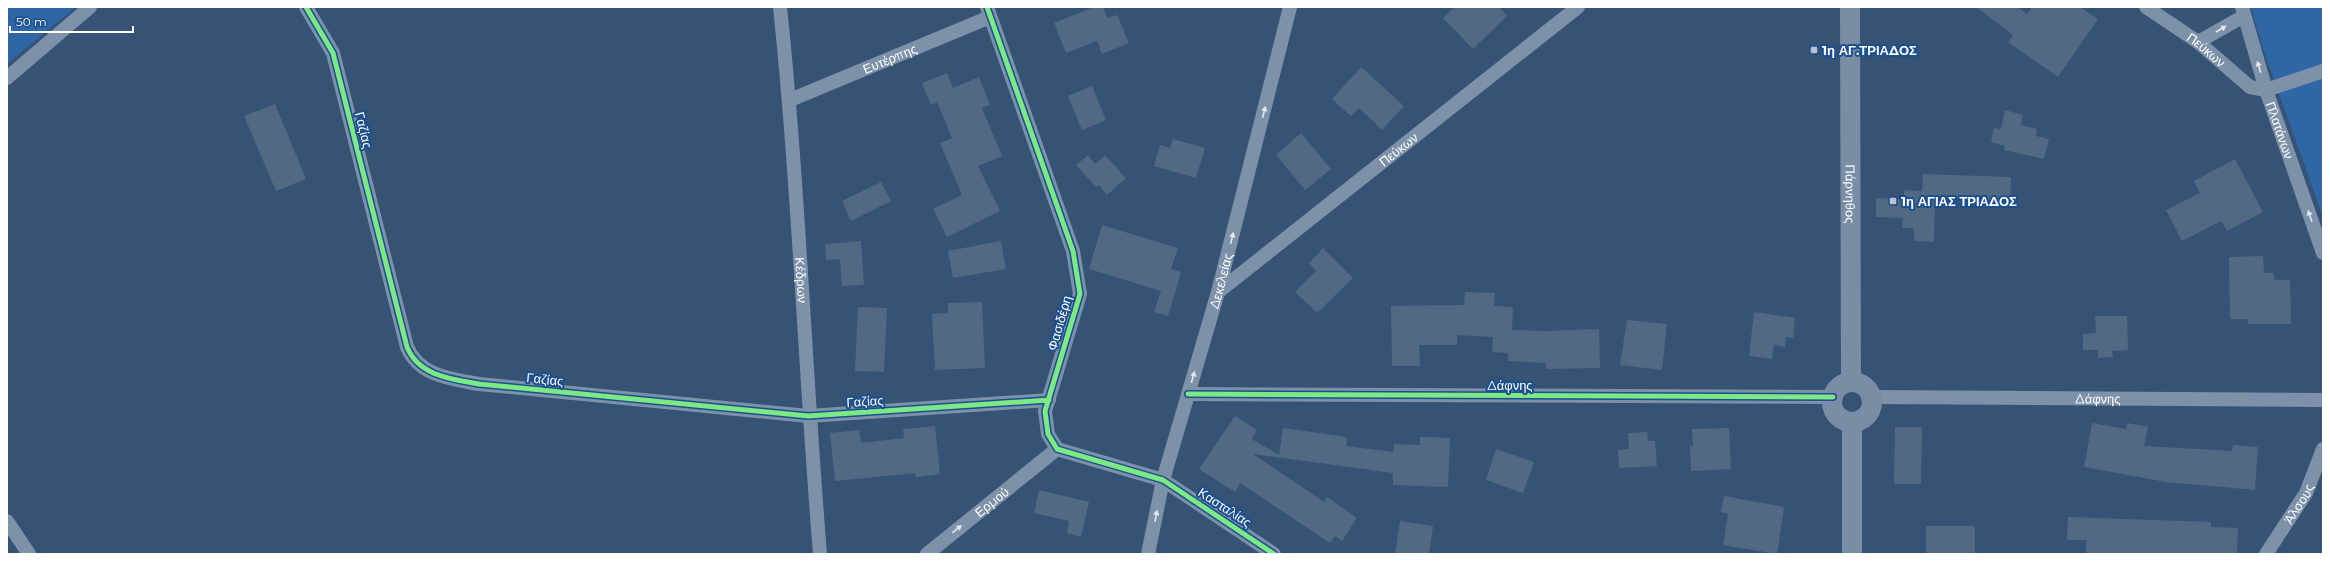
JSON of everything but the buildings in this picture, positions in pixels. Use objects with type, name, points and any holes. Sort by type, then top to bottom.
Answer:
[{"type":"street","points":[[7,78],[90,7]]},
{"type":"street","name":"Γαζίας","points":[[306,7],[333,52],[407,347],[412,359],[420,366],[447,378],[479,384],[808,416],[1049,400]]},
{"type":"street","name":"Κέδρων","points":[[780,7],[790,100],[808,416],[820,554]]},
{"type":"street","name":"Δεκελείας","points":[[1148,554],[1163,480],[1218,292],[1290,7]]},
{"type":"street","name":"Πεύκων","points":[[1218,292],[1578,7]]},
{"type":"street","name":"Πάρνηθος","points":[[1850,7],[1850,382]]},
{"type":"street","name":"Πεύκων","points":[[2146,7],[2198,42],[2250,86],[2266,90]]},
{"type":"street","points":[[2198,42],[2243,11]]},
{"type":"street","name":"Πλατάνων","points":[[2243,11],[2266,90],[2323,253]]},
{"type":"street","name":"Ευτέρπης","points":[[790,100],[989,12]]},
{"type":"street","name":"Φασιδέρη","points":[[989,12],[1073,251],[1080,294],[1045,411],[1046,424],[1057,449]]},
{"type":"street","points":[[2266,90],[2323,71]]},
{"type":"street","points":[[1850,382],[1863,384],[1872,397],[1869,412],[1860,420],[1852,422],[1837,414],[1832,403],[1833,397],[1839,386],[1850,382]]},
{"type":"street","name":"Δάφνης","points":[[1188,394],[1833,397]]},
{"type":"street","name":"Δάφνης","points":[[1872,397],[2323,400]]},
{"type":"street","points":[[1852,422],[1852,554]]},
{"type":"street","points":[[1057,449],[1163,480]]},
{"type":"street","name":"Ερμού","points":[[927,554],[1057,449]]},
{"type":"street","name":"Άλσους","points":[[2266,554],[2306,492],[2323,449]]},
{"type":"street","name":"Κασταλίας","points":[[1163,480],[1274,554]]},
{"type":"street","points":[[7,521],[29,554]]},
{"type":"shaded area","points":[[7,7],[76,7],[7,64]]},
{"type":"shaded area","points":[[2251,7],[2323,7],[2323,217],[2264,52]]},
{"type":"cycle path","points":[[306,7],[333,53],[407,347],[412,357],[428,370],[447,378],[479,384],[808,416],[1049,400]]},
{"type":"cycle path","points":[[987,7],[1073,251],[1080,294],[1045,411],[1048,434],[1057,449],[1163,480],[1274,554]]},
{"type":"cycle path","points":[[1188,394],[1833,397]]},
{"type":"place","name":"1η ΑΓ.ΤΡΙΑΔΟΣ","points":[[1814,50]]},
{"type":"place","name":"1η ΑΓΙΑΣ ΤΡΙΑΔΟΣ","points":[[1893,201]]}]
